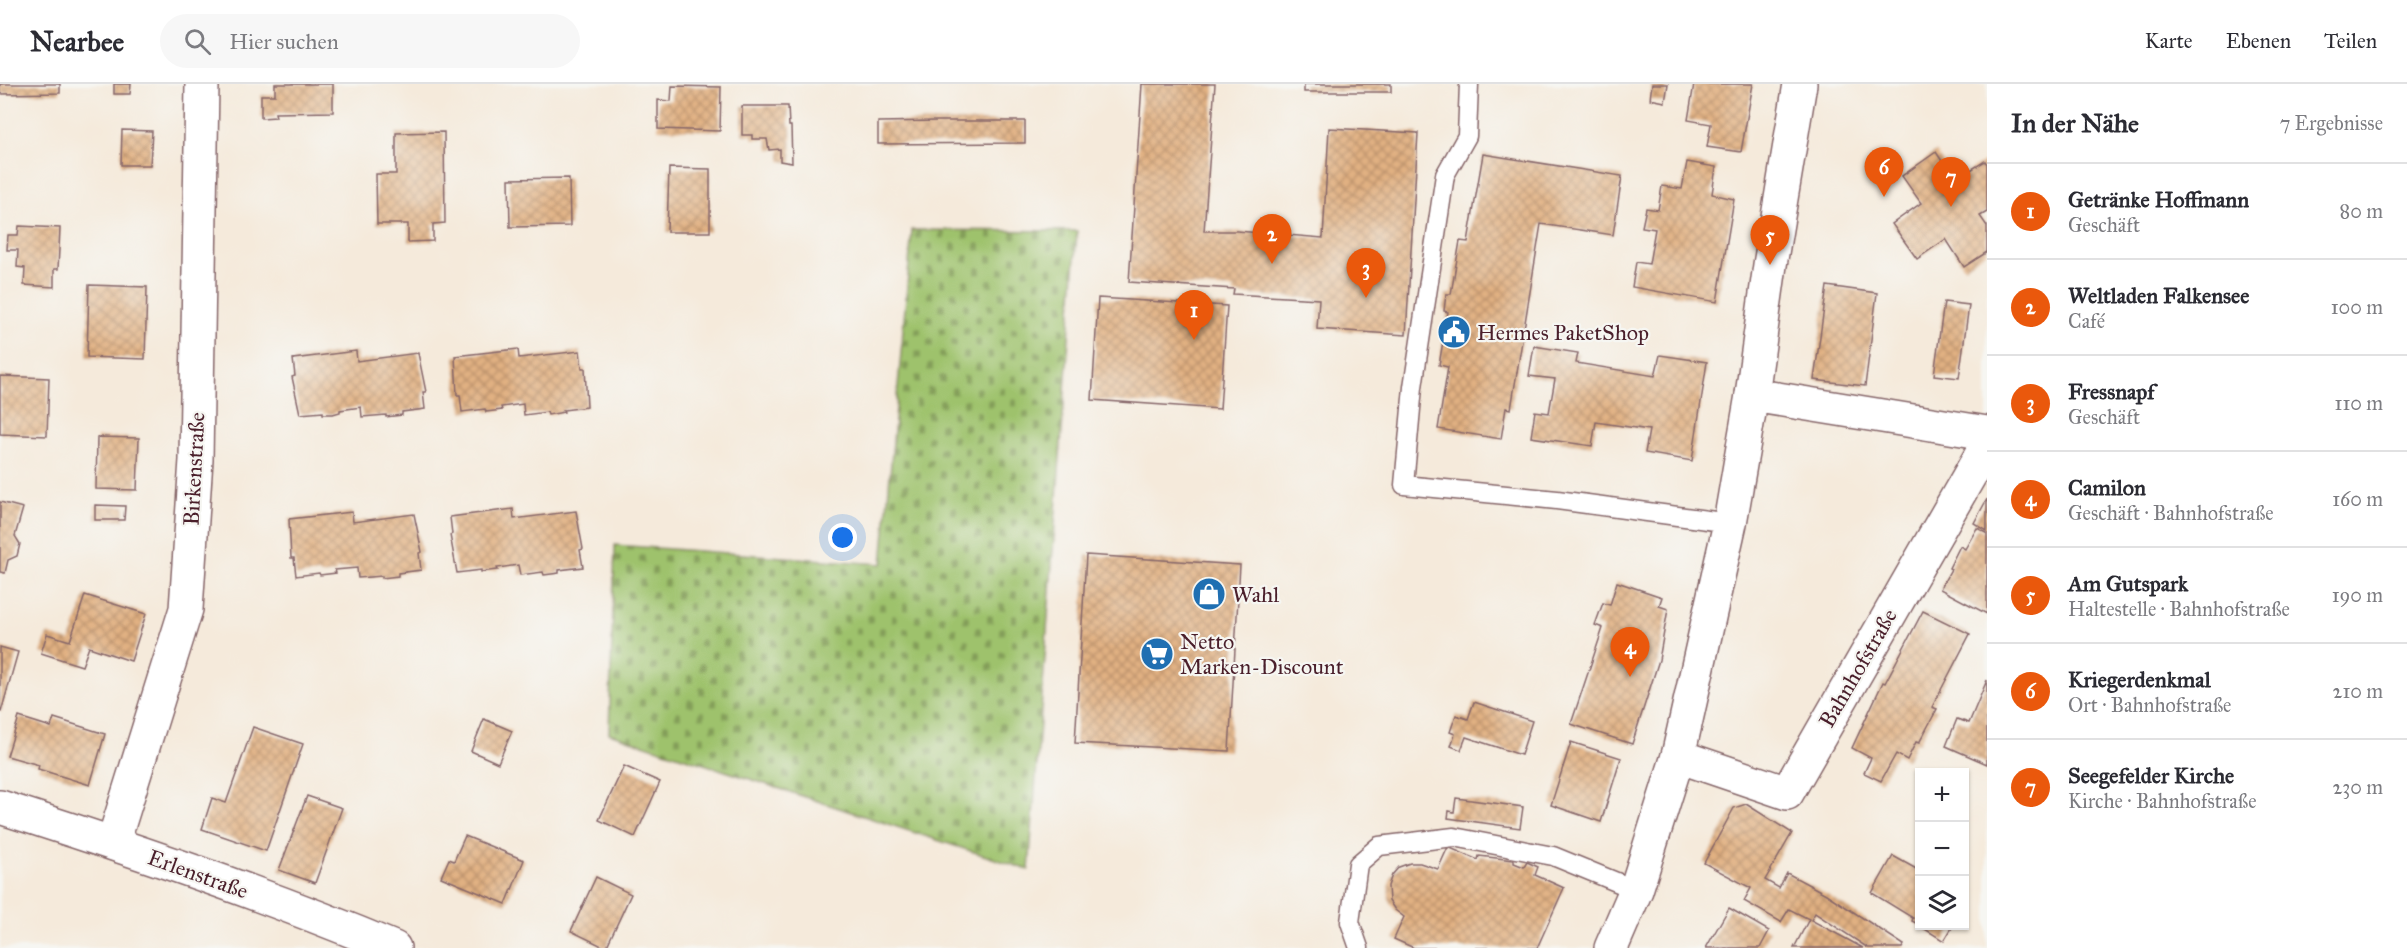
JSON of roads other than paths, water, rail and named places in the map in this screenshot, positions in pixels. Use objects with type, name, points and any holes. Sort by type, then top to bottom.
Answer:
[{"type":"street","name":"Birkenstraße","points":[[113,843],[186,609],[196,460],[202,84]]},
{"type":"street","points":[[1611,948],[1636,890],[1678,756],[1730,523],[1800,84]]},
{"type":"street","points":[[1752,395],[1987,433]]},
{"type":"street","name":"Bahnhofstraße","points":[[1678,756],[1786,793],[1987,444]]},
{"type":"street","name":"Erlenstraße","points":[[0,807],[113,843],[334,922],[394,948]]},
{"type":"lane","points":[[1470,84],[1467,136],[1445,175],[1413,387],[1404,485],[1557,500],[1730,523]]},
{"type":"lane","points":[[1359,948],[1350,922],[1358,864],[1379,846],[1454,837],[1553,856],[1636,890]]},
{"type":"place","name":"Kriegerdenkmal","points":[[1884,197]]},
{"type":"place","name":"Seegefelder Kirche","points":[[1951,207]]},
{"type":"place","name":"Weltladen Falkensee","points":[[1272,264]]},
{"type":"place","name":"Am Gutspark","points":[[1770,265]]},
{"type":"place","name":"Fressnapf","points":[[1366,298]]},
{"type":"place","name":"Hermes PaketShop","points":[[1454,332]]},
{"type":"place","name":"Getränke Hoffmann","points":[[1194,340]]},
{"type":"place","name":"Wahl","points":[[1209,594]]},
{"type":"place","name":"Netto Marken-Discount","points":[[1157,654]]},
{"type":"place","name":"Camilon","points":[[1630,677]]}]
